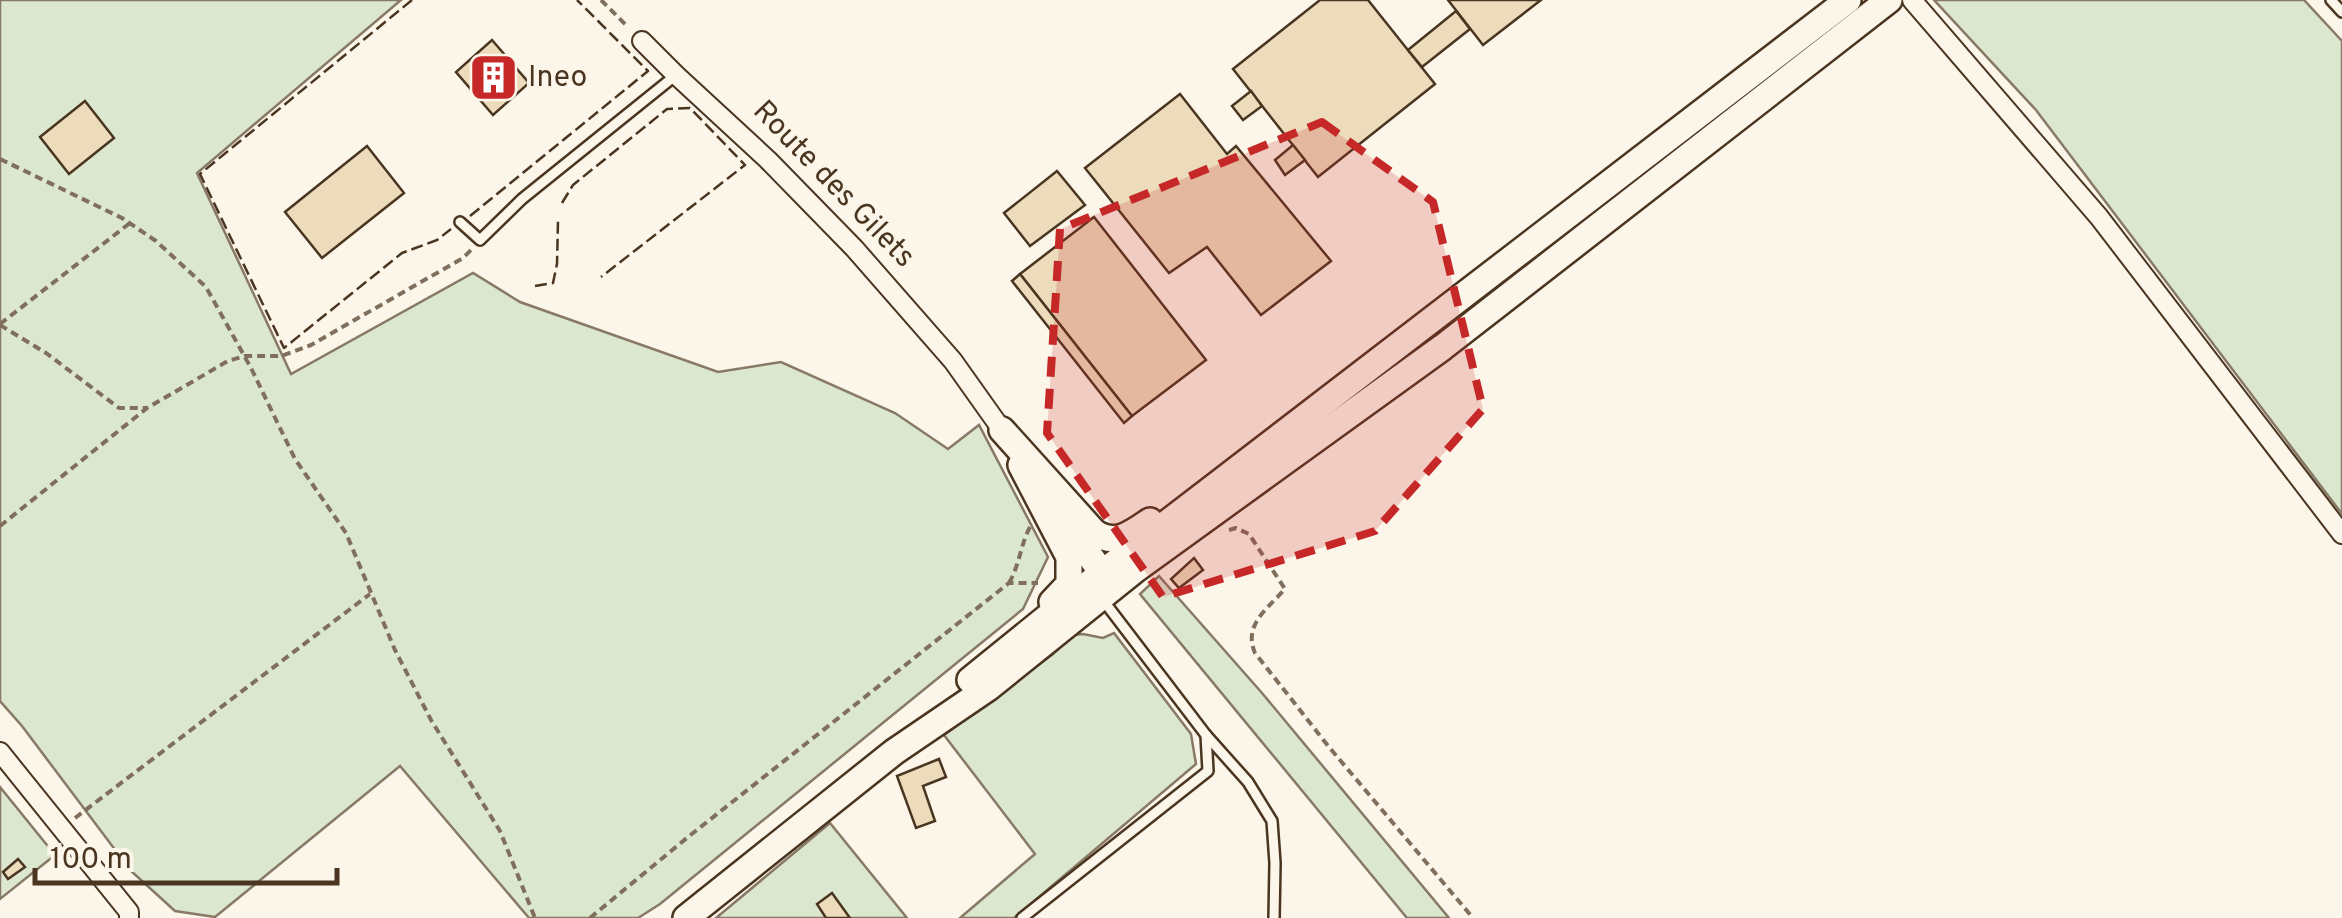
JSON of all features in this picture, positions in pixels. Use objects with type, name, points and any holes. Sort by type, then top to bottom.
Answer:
[{"type":"main road","points":[[686,918],[894,752],[988,688],[1237,470],[1848,0]]},
{"type":"main road","points":[[1006,650],[1102,586],[1136,569],[1443,347],[1890,0]]},
{"type":"main road","name":"Route des Gilets","points":[[1002,430],[1103,538],[1128,537],[1196,487],[1237,470]]},
{"type":"main road","name":"Route des Gilets","points":[[1002,430],[1102,586]]},
{"type":"main road","name":"Route des Gilets","points":[[1002,430],[1069,557],[1069,584],[1061,592]]},
{"type":"main road","points":[[894,752],[1006,650],[1061,592]]},
{"type":"street","points":[[1912,0],[2099,216],[2342,534]]},
{"type":"street","name":"Route des Gilets","points":[[642,41],[854,248],[953,360],[1002,430]]},
{"type":"street","points":[[0,752],[129,918]]},
{"type":"lane","points":[[2332,0],[2342,12]]},
{"type":"lane","points":[[460,222],[480,240],[522,199],[676,75]]},
{"type":"lane","points":[[1102,586],[1206,735],[1248,782],[1272,821],[1274,918]]},
{"type":"lane","points":[[1022,918],[1208,771],[1206,735]]},
{"type":"path","points":[[601,0],[642,41]]},
{"type":"path","points":[[0,159],[130,223],[206,287],[295,459],[346,533],[370,594],[431,720],[500,831],[535,918]]},
{"type":"path","points":[[130,223],[0,324],[120,408],[148,408]]},
{"type":"path","points":[[0,526],[148,408],[228,361],[245,356],[281,356],[311,345],[464,258],[480,240]]},
{"type":"path","points":[[1220,532],[1236,528],[1248,534],[1285,589],[1252,629],[1250,641],[1255,654],[1473,918]]},
{"type":"path","points":[[590,918],[1009,583],[1048,584],[1061,592]]},
{"type":"path","points":[[62,828],[370,594]]},
{"type":"highlighted area","points":[[1322,122],[1433,202],[1483,409],[1375,531],[1163,597],[1047,433],[1060,229]]},
{"type":"green space","points":[[0,0],[401,0],[197,173],[291,374],[473,273],[520,302],[718,372],[781,362],[895,413],[948,449],[979,425],[1048,557],[1023,609],[638,918],[529,918],[400,766],[215,917],[175,911],[131,871],[0,701]]},
{"type":"green space","points":[[1934,0],[2304,0],[2342,41],[2342,514],[2036,110]]},
{"type":"green space","points":[[1159,576],[1449,918],[1407,918],[1140,594]]},
{"type":"green space","points":[[1114,633],[1191,734],[1196,764],[1014,918],[960,918],[1035,854],[944,735],[1073,635],[1103,638]]},
{"type":"green space","points":[[0,787],[55,855],[0,899]]},
{"type":"green space","points":[[830,823],[907,918],[716,918]]},
{"type":"building","points":[[1320,0],[1368,0],[1435,84],[1318,177],[1233,69]]},
{"type":"building","points":[[1448,0],[1541,0],[1483,45]]},
{"type":"building","points":[[1456,11],[1470,29],[1422,67],[1408,50]]},
{"type":"building","name":"Ineo","points":[[492,40],[529,83],[493,115],[456,72]]},
{"type":"building","points":[[1251,91],[1262,106],[1243,120],[1232,106]]},
{"type":"building","points":[[1180,94],[1227,154],[1236,146],[1331,261],[1261,315],[1207,247],[1169,273],[1085,168]]},
{"type":"building","points":[[85,101],[114,138],[69,174],[40,137]]},
{"type":"building","points":[[1293,145],[1305,160],[1285,175],[1275,160]]},
{"type":"building","points":[[367,146],[404,193],[322,258],[285,212]]},
{"type":"building","points":[[1057,171],[1085,205],[1030,246],[1004,213]]},
{"type":"building","points":[[1094,217],[1206,360],[1132,416],[1020,274]]},
{"type":"building","points":[[1020,274],[1132,416],[1124,423],[1012,281]]},
{"type":"building","points":[[1194,558],[1203,570],[1179,588],[1171,579]]},
{"type":"building","points":[[939,759],[946,777],[923,786],[935,821],[916,828],[897,776]]},
{"type":"building","points":[[18,859],[25,867],[8,879],[3,872]]},
{"type":"building","points":[[832,893],[850,918],[826,918],[817,904]]},
{"type":"fence","points":[[412,0],[200,174],[284,348],[402,253],[437,240],[451,229]]},
{"type":"fence","points":[[470,216],[648,71],[577,0]]},
{"type":"fence","points":[[562,203],[573,185],[667,109],[690,108],[745,165],[601,277]]},
{"type":"fence","points":[[535,286],[553,283],[558,221]]},
{"type":"place","name":"Ineo","points":[[493,78]]}]
